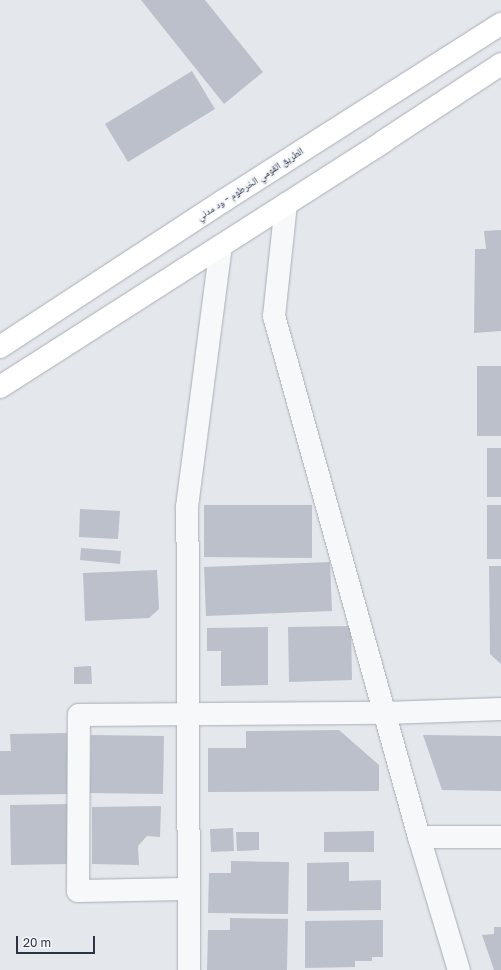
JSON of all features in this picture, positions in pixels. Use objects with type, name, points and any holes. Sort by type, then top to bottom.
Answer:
[{"type":"highway","name":"الطريق القومي الخرطوم - ود مدني","points":[[0,347],[230,197],[501,24]]},
{"type":"highway","points":[[0,387],[221,246],[501,64]]},
{"type":"street","points":[[286,204],[274,316],[419,837],[460,970]]},
{"type":"street","points":[[189,970],[190,889],[187,507],[221,246]]},
{"type":"street","points":[[190,889],[78,891],[79,715],[188,716],[386,714],[501,709]]},
{"type":"street","points":[[419,837],[501,837]]},
{"type":"building","points":[[141,0],[205,0],[263,72],[224,104]]},
{"type":"building","points":[[192,71],[215,109],[128,162],[105,124]]},
{"type":"building","points":[[501,230],[501,331],[474,333],[475,249],[486,249],[484,231]]},
{"type":"building","points":[[477,366],[501,366],[501,436],[477,436]]},
{"type":"building","points":[[487,448],[501,448],[501,497],[487,497]]},
{"type":"building","points":[[204,505],[312,505],[312,558],[204,557]]},
{"type":"building","points":[[487,505],[501,505],[501,559],[487,559]]},
{"type":"building","points":[[80,509],[120,511],[118,539],[79,537]]},
{"type":"building","points":[[81,548],[121,551],[120,564],[80,560]]},
{"type":"building","points":[[330,562],[332,611],[206,616],[204,567]]},
{"type":"building","points":[[489,566],[501,566],[501,664],[490,654]]},
{"type":"building","points":[[157,570],[159,609],[149,618],[85,621],[83,573]]},
{"type":"building","points":[[351,626],[352,680],[289,682],[288,627]]},
{"type":"building","points":[[268,627],[268,685],[221,686],[221,651],[207,651],[207,628]]},
{"type":"building","points":[[91,666],[92,684],[74,684],[74,667]]},
{"type":"building","points":[[339,730],[379,765],[379,791],[208,792],[208,748],[246,748],[246,731]]},
{"type":"building","points":[[67,733],[68,794],[0,795],[0,751],[11,751],[10,734]]},
{"type":"building","points":[[91,735],[164,736],[163,794],[90,793]]},
{"type":"building","points":[[423,735],[501,736],[501,791],[442,790]]},
{"type":"building","points":[[68,804],[68,864],[11,865],[10,805]]},
{"type":"building","points":[[161,806],[160,837],[147,836],[138,846],[139,865],[92,864],[92,807]]},
{"type":"building","points":[[233,828],[234,851],[211,852],[210,829]]},
{"type":"building","points":[[374,831],[374,852],[324,852],[324,832]]},
{"type":"building","points":[[236,832],[259,832],[259,850],[237,851]]},
{"type":"building","points":[[231,861],[289,862],[288,914],[208,913],[209,873],[231,873]]},
{"type":"building","points":[[349,862],[349,881],[381,880],[381,910],[307,911],[307,863]]},
{"type":"building","points":[[230,918],[288,919],[287,970],[207,970],[208,930],[230,930]]},
{"type":"building","points":[[383,920],[383,957],[372,957],[372,961],[355,961],[355,967],[305,968],[305,921]]},
{"type":"building","points":[[494,927],[501,927],[501,970],[494,970],[482,935],[494,934]]}]
